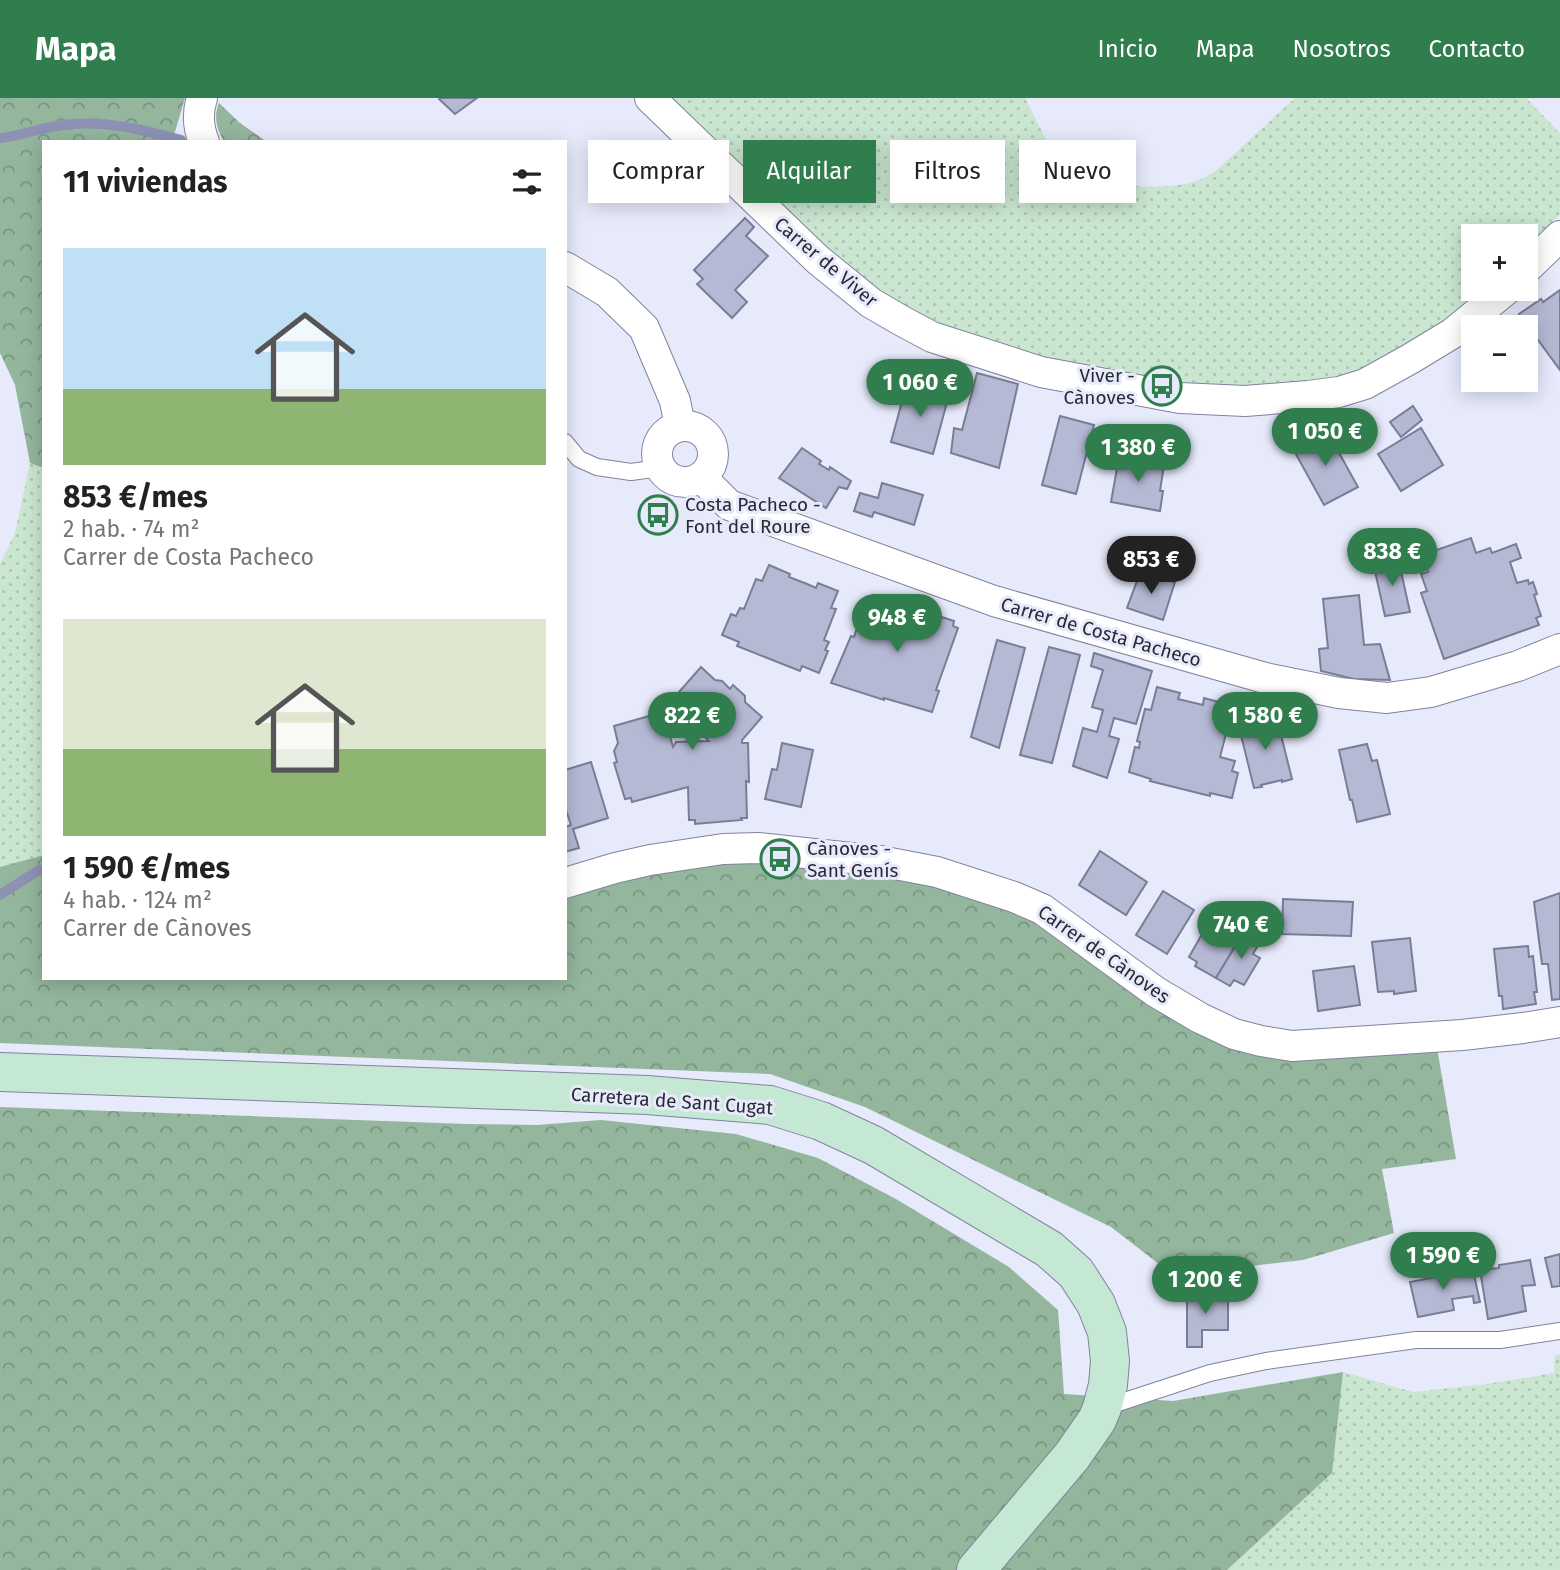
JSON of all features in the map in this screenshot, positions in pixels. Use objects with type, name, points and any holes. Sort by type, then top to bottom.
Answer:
[{"type":"main road","name":"Carretera de Sant Cugat","points":[[0,1072],[647,1096],[770,1105],[821,1121],[873,1145],[1049,1250],[1076,1273],[1096,1304],[1107,1332],[1110,1361],[1108,1385],[1097,1420],[1072,1456],[976,1570]]},
{"type":"main road","name":"Carretera de Sant Cugat","points":[[0,1092],[687,1116],[769,1125],[800,1133],[846,1151],[1030,1258],[1056,1280],[1073,1300],[1085,1324],[1089,1353],[1088,1380],[1078,1412],[1053,1450],[952,1570]]},
{"type":"street","points":[[202,98],[199,124],[203,140]]},
{"type":"street","name":"Carrer de Viver","points":[[650,98],[817,259],[871,303],[932,337],[1041,372],[1180,398],[1245,401],[1339,392],[1365,384],[1421,353],[1453,333],[1492,301]]},
{"type":"street","points":[[1538,258],[1560,236]]},
{"type":"street","points":[[567,268],[607,292],[644,328],[675,401],[680,426]]},
{"type":"street","points":[[680,426],[698,428],[711,442],[712,461],[708,470],[694,481],[674,480],[660,468],[657,460],[659,442],[664,434],[680,426]]},
{"type":"street","name":"Carrer de Costa Pacheco","points":[[701,477],[729,505],[994,601],[1265,678],[1339,694],[1387,698],[1431,692],[1518,666],[1560,649]]},
{"type":"street","name":"Carrer de Cànoves","points":[[567,882],[650,860],[723,849],[758,848],[880,860],[937,873],[1014,897],[1042,909],[1156,992],[1234,1034],[1261,1041],[1292,1046],[1462,1035],[1560,1022]]},
{"type":"lane","points":[[567,444],[579,459],[597,467],[631,472],[660,468]]},
{"type":"lane","points":[[1102,1408],[1210,1373],[1266,1361],[1416,1340],[1500,1340],[1560,1331]]},
{"type":"green space","points":[[0,98],[185,98],[173,140],[42,140],[42,467],[30,463],[15,385],[0,353]]},
{"type":"green space","points":[[669,98],[1025,98],[1046,140],[1019,140],[1019,203],[1136,203],[1136,186],[1175,186],[1193,182],[1215,171],[1295,98],[1526,98],[1560,133],[1560,214],[1538,239],[1538,224],[1461,224],[1461,301],[1477,301],[1446,323],[1344,379],[1217,390],[1131,382],[939,331],[876,296],[779,203],[876,203],[876,140],[743,140],[743,169],[729,155],[729,140],[713,140]]},
{"type":"green space","points":[[219,103],[240,123],[264,140],[223,140],[216,113]]},
{"type":"green space","points":[[30,463],[42,467],[42,856],[0,867],[0,564],[15,533]]},
{"type":"green space","points":[[42,856],[42,980],[567,980],[567,896],[607,882],[724,859],[902,876],[974,895],[1037,922],[1212,1038],[1436,1042],[1456,1159],[1382,1169],[1394,1233],[1303,1260],[1173,1275],[1111,1227],[865,1107],[770,1074],[0,1043],[0,867]]},
{"type":"green space","points":[[0,1107],[467,1124],[537,1125],[601,1120],[736,1134],[818,1158],[896,1199],[1009,1267],[1058,1310],[1064,1394],[1173,1401],[1343,1372],[1332,1473],[1227,1570],[0,1570]]},
{"type":"green space","points":[[1560,1354],[1560,1570],[1227,1570],[1331,1473],[1343,1372],[1413,1392],[1554,1373],[1555,1356]]},
{"type":"building","points":[[440,98],[477,98],[455,114]]},
{"type":"building","points":[[745,218],[754,227],[746,236],[768,256],[735,290],[747,302],[732,318],[697,284],[703,279],[694,270]]},
{"type":"building","points":[[1560,290],[1560,370],[1538,340],[1538,315],[1519,314],[1541,299],[1543,302]]},
{"type":"building","points":[[977,373],[1018,384],[999,468],[951,453],[954,428],[962,430]]},
{"type":"building","points":[[907,383],[949,395],[933,454],[891,442]]},
{"type":"building","points":[[1413,406],[1422,420],[1401,437],[1390,422]]},
{"type":"building","points":[[1060,416],[1094,425],[1076,494],[1042,485]]},
{"type":"building","points":[[1421,428],[1443,465],[1401,491],[1378,454]]},
{"type":"building","points":[[1327,431],[1358,487],[1324,505],[1293,449]]},
{"type":"building","points":[[802,448],[821,461],[819,464],[829,470],[830,467],[851,481],[847,489],[839,487],[826,508],[779,478]]},
{"type":"building","points":[[1119,457],[1164,465],[1160,511],[1111,502]]},
{"type":"building","points":[[882,483],[923,495],[914,525],[874,512],[872,517],[854,511],[860,493],[878,498]]},
{"type":"building","points":[[1471,538],[1476,553],[1490,548],[1492,553],[1516,544],[1521,558],[1510,562],[1517,583],[1528,580],[1529,584],[1533,582],[1541,616],[1536,618],[1539,625],[1444,659],[1421,593],[1427,591],[1421,574],[1428,572],[1422,555]]},
{"type":"building","points":[[1398,558],[1410,612],[1385,616],[1374,567]]},
{"type":"building","points":[[769,565],[816,588],[818,583],[838,591],[831,608],[836,609],[824,640],[829,642],[825,650],[828,651],[819,673],[802,666],[800,671],[737,646],[739,642],[722,635],[731,614],[736,616],[740,608],[744,609],[756,579],[762,581]]},
{"type":"building","points":[[1140,573],[1154,580],[1155,576],[1175,582],[1163,620],[1127,608]]},
{"type":"building","points":[[873,595],[954,621],[953,626],[958,628],[936,690],[939,691],[932,712],[831,683],[851,636],[854,637],[867,598],[872,600]]},
{"type":"building","points":[[1359,595],[1364,645],[1380,644],[1390,680],[1354,679],[1321,671],[1319,649],[1328,648],[1323,599]]},
{"type":"building","points":[[997,640],[1025,648],[999,748],[971,737]]},
{"type":"building","points":[[1049,647],[1080,655],[1052,763],[1020,755]]},
{"type":"building","points":[[1094,653],[1152,671],[1136,724],[1114,718],[1109,736],[1119,739],[1107,778],[1073,766],[1083,728],[1097,732],[1103,710],[1092,707],[1103,670],[1091,666]]},
{"type":"building","points":[[701,667],[730,689],[733,685],[745,696],[745,702],[762,717],[742,740],[742,743],[748,743],[749,782],[746,781],[747,818],[741,818],[742,820],[695,824],[695,820],[689,820],[688,787],[632,802],[631,798],[625,799],[614,763],[617,762],[614,751],[618,743],[614,726],[663,712],[673,747],[676,742],[709,741],[692,724],[687,728],[665,708]]},
{"type":"building","points":[[1157,687],[1180,693],[1178,699],[1203,705],[1204,698],[1226,704],[1220,728],[1227,730],[1220,757],[1235,761],[1232,771],[1238,773],[1232,798],[1210,793],[1210,796],[1150,781],[1151,779],[1129,772],[1135,747],[1139,748],[1140,742],[1137,741],[1145,709],[1151,710]]},
{"type":"building","points":[[1258,718],[1259,723],[1277,719],[1292,779],[1254,788],[1238,723]]},
{"type":"building","points":[[782,743],[813,750],[801,807],[765,799],[772,769],[777,770]]},
{"type":"building","points":[[1367,744],[1372,761],[1377,760],[1390,814],[1357,822],[1339,750]]},
{"type":"building","points":[[591,762],[608,818],[573,829],[579,848],[567,851],[567,826],[571,825],[567,813],[567,769]]},
{"type":"building","points":[[1100,851],[1147,882],[1126,915],[1079,885]]},
{"type":"building","points":[[1163,891],[1194,910],[1167,954],[1136,935]]},
{"type":"building","points":[[1560,893],[1560,999],[1552,1000],[1548,964],[1542,964],[1534,902]]},
{"type":"building","points":[[1283,899],[1353,902],[1351,936],[1282,934]]},
{"type":"building","points":[[1214,913],[1245,930],[1216,978],[1195,966],[1197,962],[1189,957]]},
{"type":"building","points":[[1245,930],[1261,940],[1253,954],[1260,958],[1244,985],[1234,980],[1230,986],[1216,978]]},
{"type":"building","points":[[1410,938],[1416,991],[1394,994],[1394,991],[1378,992],[1372,942]]},
{"type":"building","points":[[1528,946],[1529,957],[1533,956],[1536,1004],[1503,1009],[1494,949]]},
{"type":"building","points":[[1354,966],[1360,1005],[1318,1011],[1313,971]]},
{"type":"building","points":[[1560,1254],[1560,1286],[1552,1287],[1545,1258]]},
{"type":"building","points":[[1530,1260],[1535,1285],[1522,1286],[1526,1311],[1488,1319],[1480,1270]]},
{"type":"building","points":[[1473,1270],[1480,1302],[1474,1303],[1473,1296],[1452,1299],[1454,1310],[1418,1317],[1410,1282]]},
{"type":"building","points":[[1187,1289],[1201,1289],[1201,1297],[1228,1297],[1228,1330],[1202,1330],[1202,1347],[1187,1347]]},
{"type":"waterway","points":[[0,138],[56,126],[94,124],[137,129],[181,140]]},
{"type":"waterway","points":[[0,895],[42,871]]},
{"type":"place","name":"Viver - Cànoves","points":[[1162,386]]},
{"type":"place","name":"Costa Pacheco - Font del Roure","points":[[658,515]]},
{"type":"place","name":"Cànoves - Sant Genís","points":[[780,859]]}]
